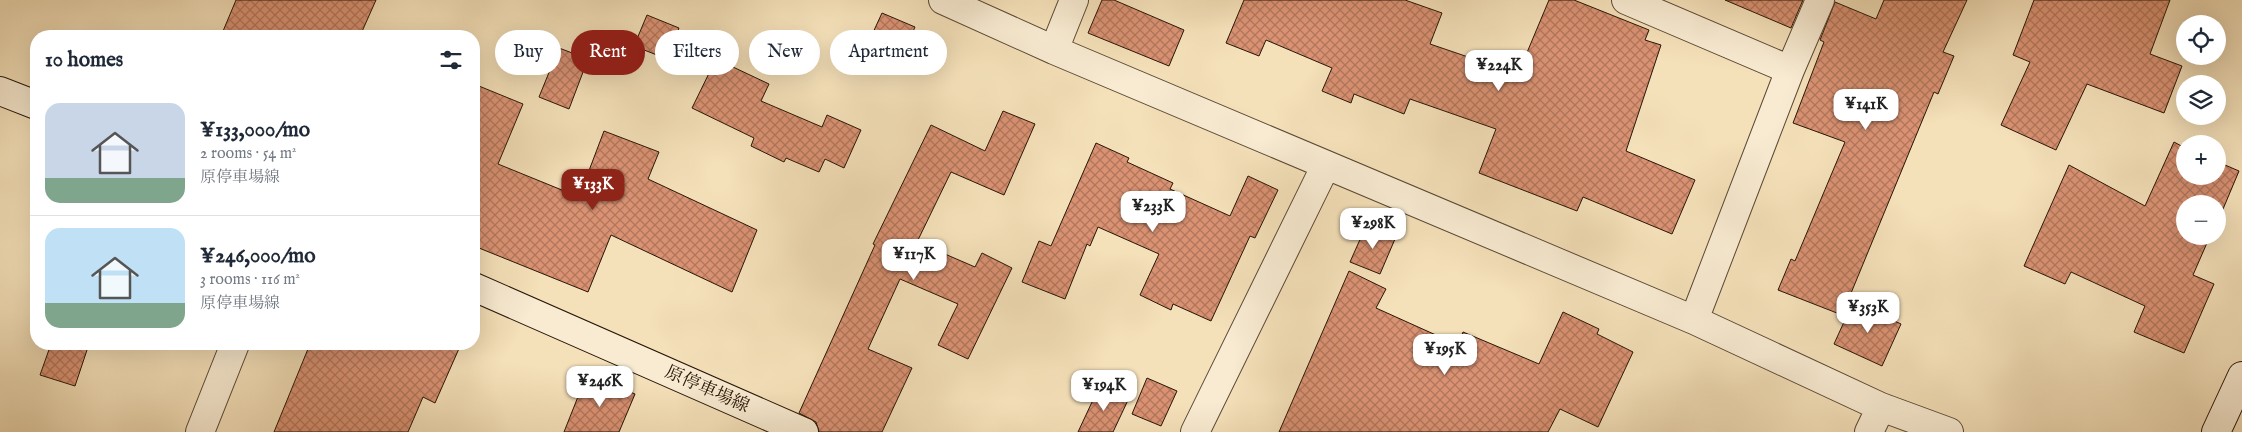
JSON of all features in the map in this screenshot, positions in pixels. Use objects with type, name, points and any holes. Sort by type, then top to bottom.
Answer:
[{"type":"street","points":[[943,0],[1054,50],[1694,320],[1881,407],[1949,432]]},
{"type":"street","points":[[1054,50],[1074,0]]},
{"type":"street","points":[[1626,0],[1790,70]]},
{"type":"street","points":[[1694,320],[1790,70],[1820,0]]},
{"type":"street","points":[[0,91],[30,104]]},
{"type":"street","points":[[1195,432],[1326,165]]},
{"type":"street","name":"原停車場線","points":[[480,290],[804,432]]},
{"type":"street","points":[[200,432],[233,350]]},
{"type":"street","points":[[2216,432],[2242,376]]},
{"type":"street","points":[[1868,432],[1881,407]]},
{"type":"building","points":[[236,0],[376,0],[363,30],[224,30]]},
{"type":"building","points":[[1102,0],[1114,0],[1184,30],[1169,66],[1088,33]]},
{"type":"building","points":[[1244,0],[1405,0],[1442,13],[1430,44],[1518,74],[1549,0],[1574,0],[1649,30],[1645,40],[1661,45],[1626,151],[1695,180],[1672,234],[1583,197],[1577,211],[1479,173],[1496,129],[1410,99],[1404,114],[1354,94],[1351,103],[1322,91],[1332,68],[1266,40],[1259,56],[1226,43]]},
{"type":"building","points":[[1725,0],[1803,0],[1791,28]]},
{"type":"building","points":[[1884,0],[1967,0],[1943,52],[1954,56],[1938,94],[1934,92],[1842,315],[1778,290],[1791,259],[1795,261],[1845,142],[1793,123],[1824,42],[1820,40],[1835,2],[1876,19]]},
{"type":"building","points":[[2034,0],[2170,0],[2150,54],[2182,66],[2179,75],[2176,75],[2176,82],[2164,113],[2087,84],[2056,150],[2001,125],[2030,62],[2013,55]]},
{"type":"building","points":[[882,13],[915,27],[914,30],[874,30]]},
{"type":"building","points":[[647,15],[679,28],[678,30],[655,30],[655,54],[645,50],[645,30],[641,30]]},
{"type":"building","points":[[561,49],[571,53],[571,75],[582,75],[569,109],[539,97],[548,75],[561,75]]},
{"type":"building","points":[[739,70],[769,84],[761,101],[822,127],[827,115],[861,130],[844,168],[825,159],[819,172],[786,158],[784,162],[751,146],[754,138],[692,108],[708,75],[739,75]]},
{"type":"building","points":[[480,86],[523,104],[498,164],[579,197],[604,131],[659,152],[648,179],[757,230],[732,292],[611,235],[588,292],[480,248]]},
{"type":"building","points":[[1003,111],[1035,124],[1004,195],[951,172],[917,242],[975,267],[982,253],[1012,268],[968,359],[938,345],[958,304],[900,279],[868,349],[912,368],[882,432],[819,432],[816,422],[799,413],[875,245],[873,244],[931,125],[985,151]]},
{"type":"building","points":[[2174,142],[2176,143],[2176,185],[2226,185],[2226,165],[2239,171],[2226,202],[2226,195],[2176,195],[2176,245],[2206,245],[2193,275],[2214,284],[2184,353],[2134,332],[2145,306],[2071,272],[2065,284],[2024,266],[2069,165],[2145,206]]},
{"type":"building","points":[[1096,143],[1129,158],[1127,162],[1173,183],[1170,189],[1230,216],[1248,176],[1278,190],[1255,238],[1250,236],[1211,321],[1173,304],[1171,310],[1140,295],[1159,254],[1098,227],[1090,246],[1087,244],[1065,299],[1022,282],[1039,241],[1051,246]]},
{"type":"building","points":[[1366,226],[1395,239],[1380,274],[1350,262]]},
{"type":"building","points":[[1349,271],[1386,289],[1376,308],[1458,345],[1463,332],[1539,364],[1563,312],[1599,329],[1597,334],[1633,352],[1598,427],[1560,409],[1548,432],[1279,432]]},
{"type":"building","points":[[1853,302],[1901,324],[1882,366],[1834,344]]},
{"type":"building","points":[[49,350],[87,350],[75,386],[40,375]]},
{"type":"building","points":[[308,350],[458,350],[435,403],[423,397],[408,432],[274,432]]},
{"type":"building","points":[[587,374],[635,394],[619,432],[564,432]]},
{"type":"building","points":[[1147,378],[1177,391],[1161,426],[1132,414]]},
{"type":"building","points":[[1100,385],[1129,398],[1113,432],[1078,432]]}]
